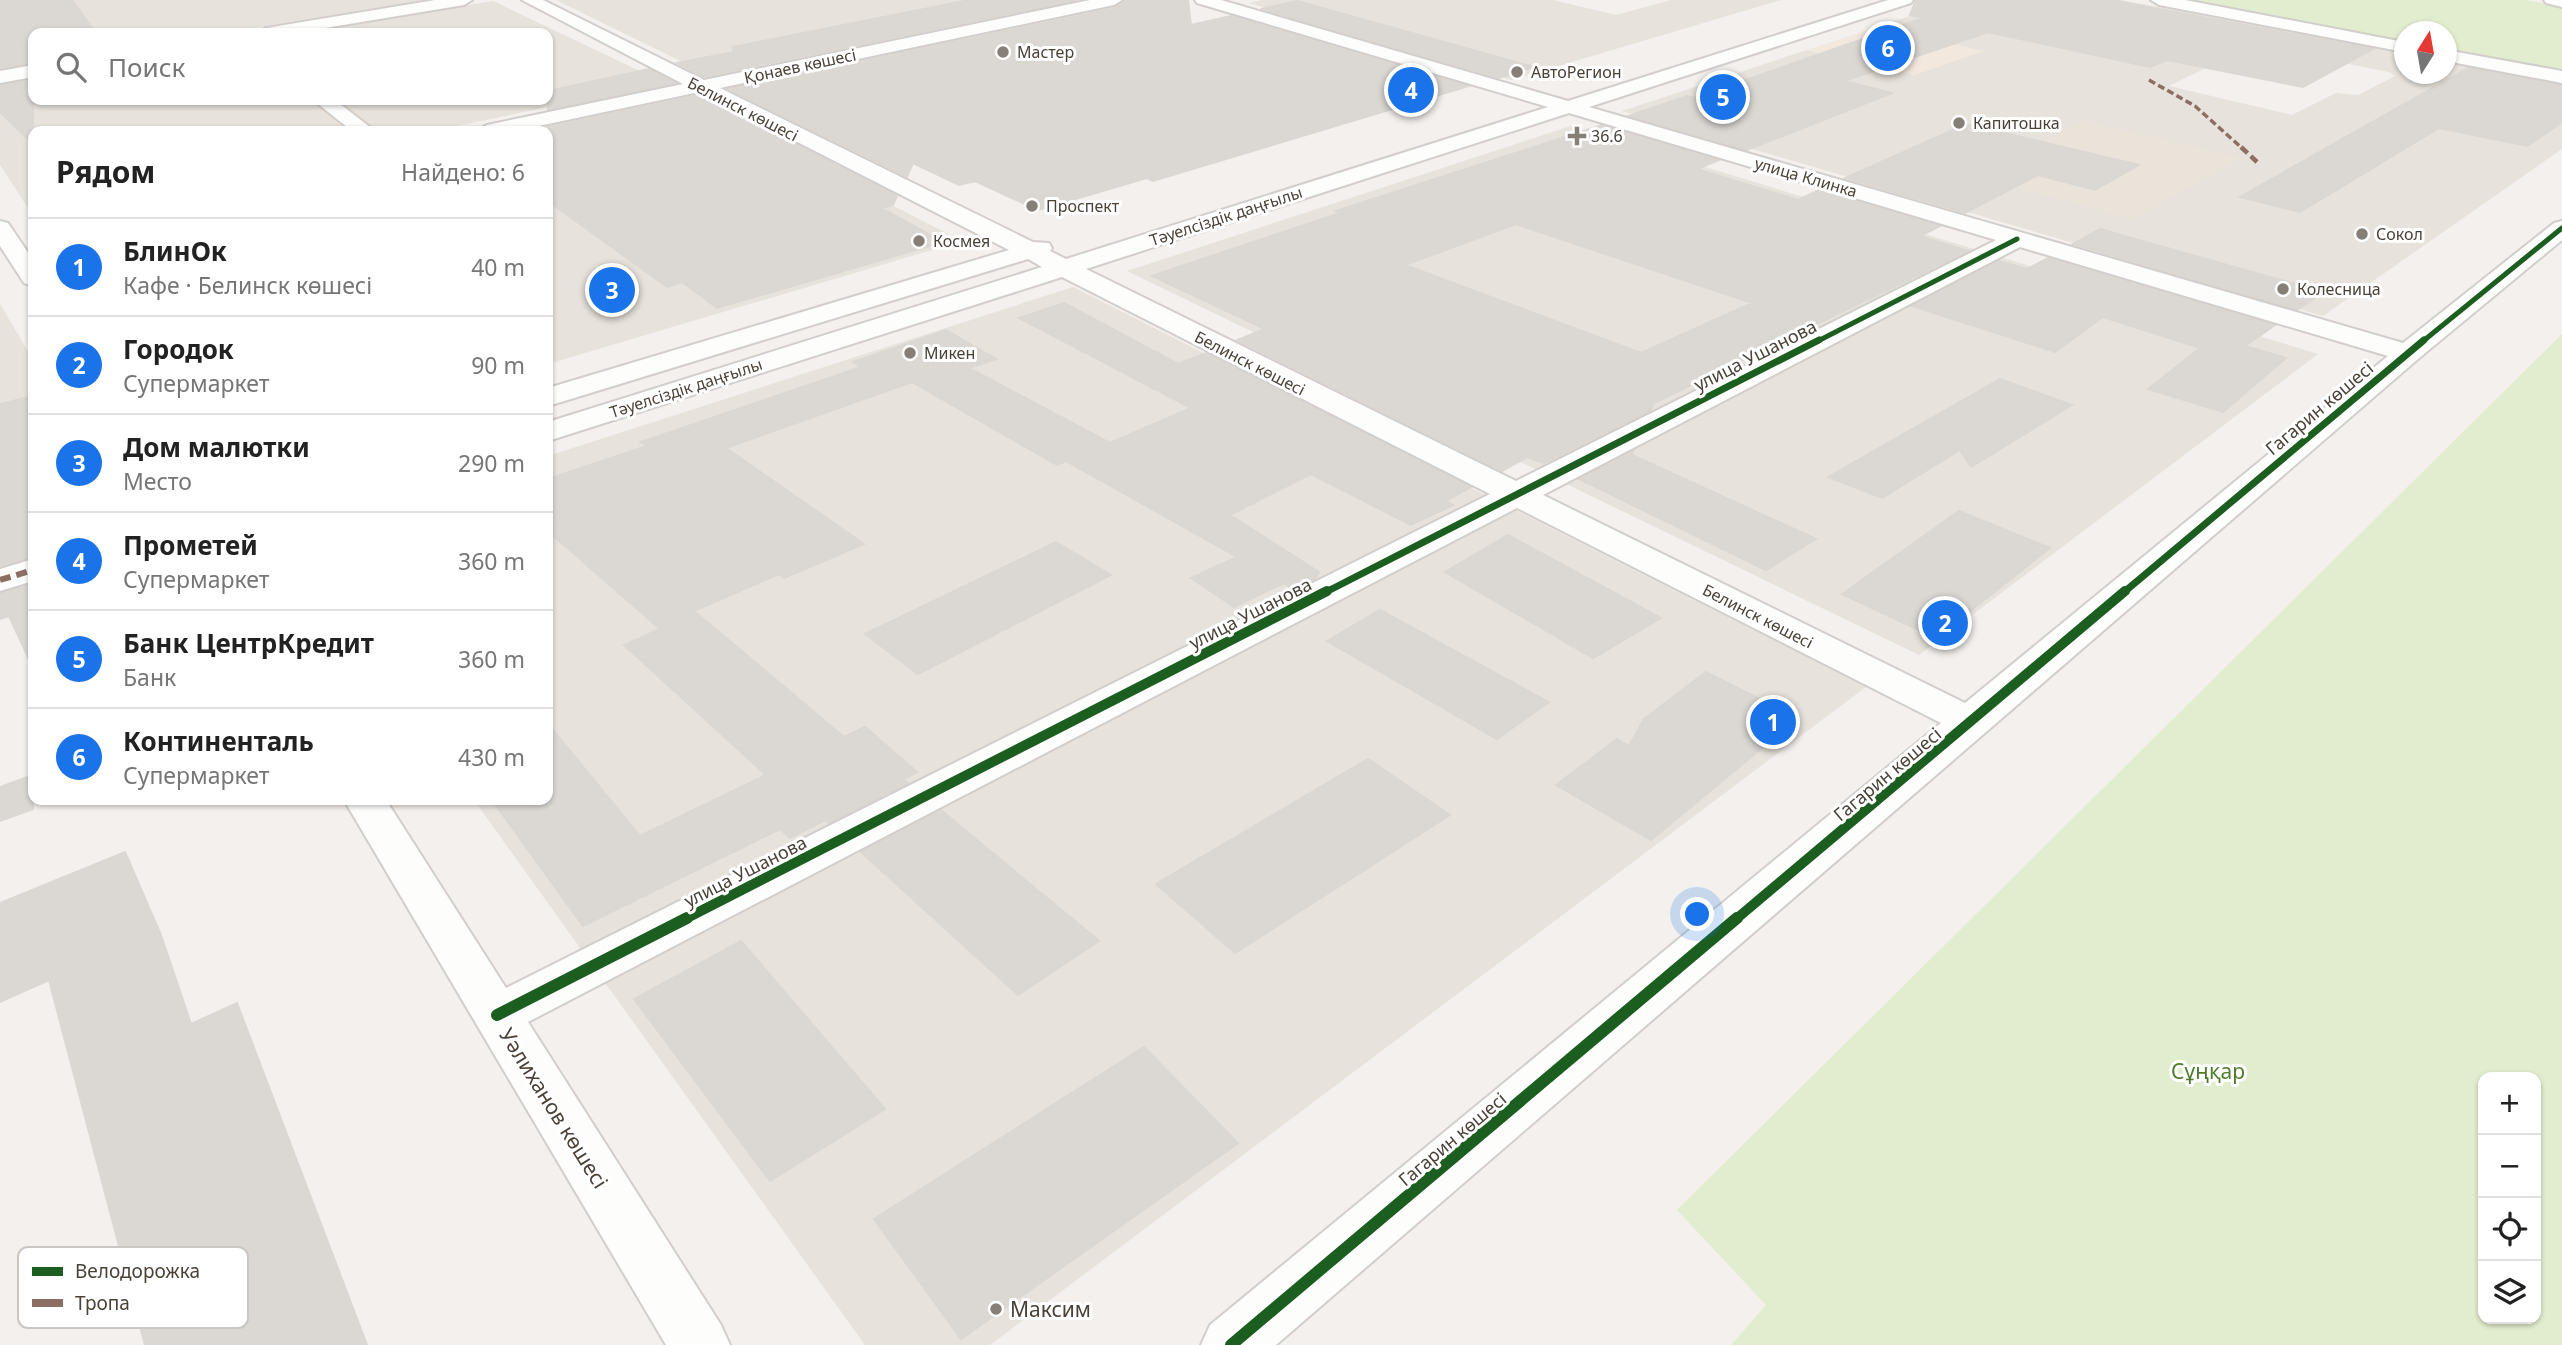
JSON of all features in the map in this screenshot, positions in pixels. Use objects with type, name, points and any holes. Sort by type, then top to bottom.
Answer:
[{"type":"street","points":[[296,28],[464,0]]},
{"type":"street","name":"Белинск көшесі","points":[[530,0],[1972,723]]},
{"type":"street","name":"Қонаев көшесі","points":[[511,126],[1114,0]]},
{"type":"street","name":"улица Клинка","points":[[1203,0],[2409,354]]},
{"type":"street","points":[[1366,148],[1841,0]]},
{"type":"street","name":"Тәуелсіздік даңғылы","points":[[553,430],[1905,0]]},
{"type":"street","points":[[2159,0],[2394,45]]},
{"type":"street","points":[[2552,0],[2562,2]]},
{"type":"street","points":[[2457,57],[2562,77]]},
{"type":"street","points":[[0,77],[28,72]]},
{"type":"street","points":[[330,105],[358,126]]},
{"type":"street","name":"Гагарин көшесі","points":[[1231,1345],[2562,228]]},
{"type":"street","points":[[6,231],[28,269]]},
{"type":"street","name":"улица Ушанова","points":[[497,1015],[2017,239]]},
{"type":"street","name":"Тәуелсіздік даңғылы","points":[[553,395],[1065,240]]},
{"type":"street","points":[[0,580],[28,572]]},
{"type":"street","name":"Уәлиханов көшесі","points":[[368,805],[700,1345]]},
{"type":"shaded area","points":[[0,0],[424,0],[252,28],[28,28],[28,65],[0,69]]},
{"type":"shaded area","points":[[556,0],[1074,0],[709,75]]},
{"type":"shaded area","points":[[1262,0],[1553,0],[1616,15],[1671,0],[1781,0],[1511,80],[1249,3]]},
{"type":"shaded area","points":[[1958,0],[2121,0],[2394,52],[2394,75],[2389,72],[2273,49],[2226,58],[2169,86],[2292,115],[2336,93],[2358,95],[2394,77],[2394,84],[2457,84],[2457,64],[2562,84],[2562,149],[2323,316],[1622,111],[1807,50],[1914,75],[1982,51],[1877,27]]},
{"type":"shaded area","points":[[493,1],[550,28],[328,28]]},
{"type":"shaded area","points":[[1877,27],[1984,51],[1914,75],[1807,50]]},
{"type":"shaded area","points":[[553,30],[665,83],[456,126],[28,126],[28,208],[0,165],[0,83],[28,79],[28,105],[553,105]]},
{"type":"shaded area","points":[[682,98],[962,241],[553,363],[551,126]]},
{"type":"shaded area","points":[[2086,121],[2242,158],[2132,219],[1970,175]]},
{"type":"shaded area","points":[[1571,126],[2318,354],[1919,655],[1127,271]]},
{"type":"shaded area","points":[[1073,287],[1866,687],[990,1345],[865,1345],[478,805],[553,805],[553,454]]},
{"type":"shaded area","points":[[0,304],[28,352],[28,523],[0,531]]},
{"type":"green space","points":[[2179,0],[2524,0],[2562,6],[2562,72],[2457,52],[2457,21],[2394,21],[2394,40]]},
{"type":"green space","name":"Сұңқар","points":[[2562,334],[2562,1345],[1731,1345],[1766,1305],[1677,1210]]},
{"type":"building","points":[[0,0],[72,0],[92,28],[28,28],[28,64],[0,68]]},
{"type":"building","points":[[969,0],[1077,0],[704,77],[677,63],[734,52],[733,47]]},
{"type":"building","points":[[1124,0],[1188,0],[1191,25],[1231,16],[1469,86],[1153,181],[1147,178],[1038,210],[975,181],[959,185],[913,163],[907,177],[728,89],[1115,8]]},
{"type":"building","points":[[1916,0],[2111,0],[2373,49],[2303,87],[2167,60],[2150,67],[1988,32],[1844,81],[1892,93],[1747,150],[1629,116],[1687,96],[1694,98],[1923,18],[1910,15]]},
{"type":"building","points":[[1297,1],[1534,67],[1498,78],[1261,9]]},
{"type":"building","points":[[2468,68],[2562,85],[2562,122],[2527,146],[2439,128],[2300,212],[2240,197],[2440,84],[2457,84],[2457,74]]},
{"type":"building","points":[[649,69],[675,83],[548,110],[548,105],[553,105],[553,90]]},
{"type":"building","points":[[28,81],[28,105],[33,105],[33,126],[28,126],[28,139],[0,112],[0,85]]},
{"type":"building","points":[[699,95],[897,196],[893,205],[881,208],[943,242],[717,308],[682,282],[667,287],[553,205],[553,126]]},
{"type":"building","points":[[1966,124],[2139,165],[2095,190],[2038,175],[1965,213],[1845,178]]},
{"type":"building","points":[[1602,125],[1719,160],[1697,169],[1798,200],[1819,190],[1940,226],[1920,236],[1968,251],[1654,403],[1650,411],[1560,456],[1544,463],[1527,457],[1502,471],[1237,340],[1265,329],[1152,276],[1340,213],[1336,211]],"holes":[[[1516,224],[1752,303],[1641,353],[1405,265]]]},
{"type":"building","points":[[2100,229],[2323,292],[2297,310],[2073,244]]},
{"type":"building","points":[[2048,258],[2275,325],[2245,346],[2286,358],[2223,412],[2148,389],[2200,348],[2103,317],[2055,352],[1912,306],[1999,261],[2027,269]]},
{"type":"building","points":[[1064,303],[1178,364],[1206,353],[1471,487],[1446,501],[1453,505],[1411,525],[1311,474],[1230,515],[1319,572],[1315,579],[1295,589],[1284,583],[1234,607],[1191,578],[1237,557],[1066,461],[1057,465],[912,382],[726,448],[864,544],[784,578],[779,574],[694,611],[844,737],[865,727],[917,772],[904,779],[908,783],[829,823],[825,820],[790,838],[780,829],[583,926],[496,805],[553,805],[553,730],[640,836],[766,775],[624,645],[660,629],[553,535],[553,477],[647,446],[641,442],[861,367],[853,362],[946,330],[996,359],[969,368],[1110,443],[1191,408],[1019,318]]},
{"type":"building","points":[[2000,379],[2072,405],[1971,467],[1960,450],[1882,498],[1828,477]]},
{"type":"building","points":[[28,397],[28,558],[0,566],[0,404]]},
{"type":"building","points":[[1633,451],[1632,455],[1816,539],[1766,570],[1579,479]]},
{"type":"building","points":[[1959,511],[2050,548],[1936,638],[1842,594]]},
{"type":"building","points":[[1508,535],[1661,618],[1593,658],[1445,572]]},
{"type":"building","points":[[1056,542],[1111,575],[918,674],[865,634]]},
{"type":"building","points":[[28,585],[28,657],[9,616],[0,619],[0,593]]},
{"type":"building","points":[[1380,610],[1549,702],[1497,739],[1327,641]]},
{"type":"building","points":[[1706,672],[1798,718],[1651,840],[1556,785],[1617,739],[1629,746],[1644,719]]},
{"type":"building","points":[[1368,759],[1450,815],[1235,953],[1156,884]]},
{"type":"building","points":[[28,777],[28,805],[33,805],[33,809],[0,821],[0,787]]},
{"type":"building","points":[[941,810],[1099,941],[1018,995],[861,852]]},
{"type":"building","points":[[125,852],[161,935],[191,1024],[237,1003],[367,1345],[145,1345],[141,1328],[248,1328],[248,1247],[119,1247],[49,980],[0,1002],[0,903]]},
{"type":"building","points":[[741,941],[885,1109],[770,1181],[634,999]]},
{"type":"building","points":[[1144,1047],[1238,1143],[961,1339],[874,1219]]},
{"type":"marked path","points":[[2149,80],[2195,106],[2257,162]]},
{"type":"marked path","points":[[0,580],[28,572]]},
{"type":"cycle path","points":[[1231,1345],[2408,353],[2562,228]]},
{"type":"cycle path","points":[[497,1015],[2017,239]]},
{"type":"place","name":"Континенталь","points":[[1888,48]]},
{"type":"place","name":"Мастер","points":[[1003,52]]},
{"type":"place","name":"АвтоРегион","points":[[1517,72]]},
{"type":"place","name":"Прометей","points":[[1411,90]]},
{"type":"place","name":"Банк ЦентрКредит","points":[[1723,97]]},
{"type":"place","name":"Капитошка","points":[[1959,123]]},
{"type":"place","name":"36.6","points":[[1577,136]]},
{"type":"place","name":"Проспект","points":[[1032,206]]},
{"type":"place","name":"Сокол","points":[[2362,234]]},
{"type":"place","name":"Космея","points":[[919,241]]},
{"type":"place","name":"Колесница","points":[[2283,289]]},
{"type":"place","name":"Дом малютки","points":[[612,290]]},
{"type":"place","name":"Микен","points":[[910,353]]},
{"type":"place","name":"Городок","points":[[1945,623]]},
{"type":"place","name":"БлинОк","points":[[1773,722]]},
{"type":"place","name":"Максим","points":[[996,1309]]}]
